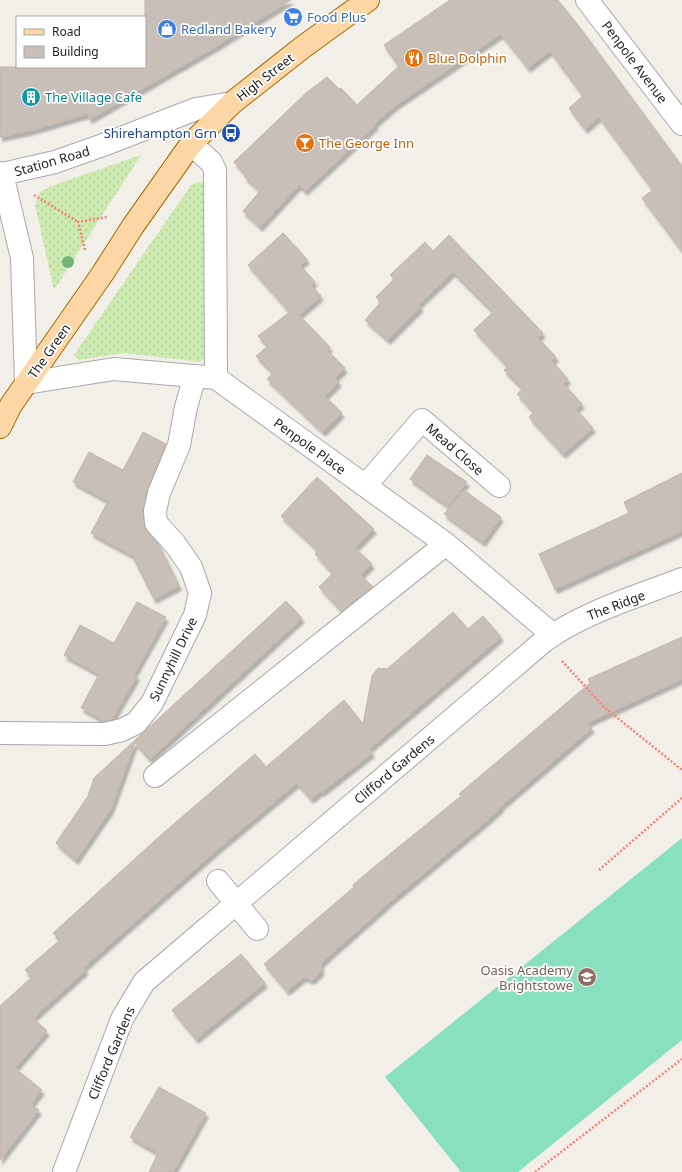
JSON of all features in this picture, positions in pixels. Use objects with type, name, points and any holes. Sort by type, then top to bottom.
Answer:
[{"type":"main road","name":"High Street","points":[[232,103],[303,47],[368,0]]},
{"type":"main road","name":"The Green","points":[[26,383],[103,274],[133,226],[191,144],[232,103]]},
{"type":"main road","points":[[0,428],[11,405],[26,383]]},
{"type":"street","name":"Penpole Avenue","points":[[587,0],[682,124]]},
{"type":"street","name":"High Street","points":[[103,146],[196,109],[232,103]]},
{"type":"street","points":[[26,383],[114,369],[216,378],[215,170],[211,162],[191,144]]},
{"type":"street","name":"Station Road","points":[[1,174],[55,162],[103,146]]},
{"type":"street","name":"The Green","points":[[1,174],[22,258],[26,383]]},
{"type":"street","name":"Sunnyhill Drive","points":[[0,733],[106,734],[122,730],[136,723],[152,703],[195,615],[200,593],[190,567],[175,544],[156,523],[155,511],[159,493],[179,445],[186,407],[195,376]]},
{"type":"street","name":"Penpole Place","points":[[216,378],[446,544],[548,638]]},
{"type":"street","name":"Mead Close","points":[[365,486],[422,420],[499,486]]},
{"type":"street","points":[[155,776],[446,544]]},
{"type":"street","name":"The Ridge","points":[[548,638],[586,616],[682,579]]},
{"type":"street","name":"Clifford Gardens","points":[[64,1172],[122,1019],[144,982],[548,638]]},
{"type":"street","points":[[218,881],[257,930]]},
{"type":"path","points":[[1,174],[78,222]]},
{"type":"path","points":[[548,638],[604,707],[682,770]]},
{"type":"path","points":[[599,870],[682,798]]},
{"type":"path","points":[[535,1172],[682,1059]]},
{"type":"green space","points":[[141,155],[54,290],[35,205],[40,192],[51,186]]},
{"type":"green space","points":[[201,182],[206,184],[206,357],[200,362],[124,353],[79,360],[74,355],[191,185]]},
{"type":"green space","name":"Oasis Academy Brightstowe","points":[[682,838],[682,1040],[518,1172],[461,1172],[385,1077]]},
{"type":"building","points":[[145,0],[291,0],[215,47],[90,119],[87,114],[32,130],[0,137],[0,67],[146,68]]},
{"type":"building","points":[[450,0],[558,0],[682,166],[682,251],[642,198],[653,190],[599,117],[585,129],[569,108],[583,96],[550,51],[528,68],[501,34],[396,105],[374,124],[376,125],[305,191],[299,185],[260,227],[243,211],[260,191],[244,176],[246,175],[234,162],[306,93],[327,77],[339,89],[341,88],[357,105],[399,66],[384,45]]},
{"type":"building","points":[[283,233],[307,259],[300,265],[315,282],[311,285],[321,296],[299,315],[330,347],[327,350],[345,368],[335,378],[339,382],[325,396],[342,413],[323,432],[267,379],[273,373],[256,356],[268,346],[258,336],[290,312],[248,265]]},
{"type":"building","points":[[449,235],[543,333],[538,338],[556,357],[552,361],[568,379],[564,384],[582,404],[576,409],[593,428],[563,454],[529,417],[534,412],[517,394],[523,389],[504,370],[508,367],[474,330],[493,312],[453,272],[418,305],[421,307],[388,340],[365,320],[381,302],[376,297],[394,279],[390,275],[425,242],[433,251]]},
{"type":"building","points":[[143,432],[166,444],[147,488],[141,511],[143,513],[144,524],[147,531],[158,543],[179,586],[154,599],[132,555],[91,533],[108,501],[73,482],[89,452],[123,470]]},
{"type":"building","points":[[427,455],[467,482],[448,506],[410,479]]},
{"type":"building","points":[[682,473],[682,531],[555,589],[539,554],[629,513],[624,502]]},
{"type":"building","points":[[317,477],[374,529],[355,548],[372,564],[361,575],[373,587],[342,611],[319,587],[333,573],[315,554],[318,550],[281,516]]},
{"type":"building","points":[[464,490],[501,517],[483,542],[444,514]]},
{"type":"building","points":[[286,601],[302,618],[150,759],[135,743],[111,809],[76,860],[56,843],[88,796],[94,778]]},
{"type":"building","points":[[137,602],[166,617],[134,674],[137,676],[112,719],[105,721],[81,708],[99,674],[64,655],[80,625],[114,643]]},
{"type":"building","points":[[453,612],[468,629],[483,616],[501,637],[369,749],[372,753],[322,792],[321,791],[311,799],[297,783],[219,848],[129,927],[83,968],[86,970],[33,1018],[47,1031],[15,1068],[42,1090],[31,1104],[39,1110],[0,1160],[0,1006],[32,977],[25,970],[60,940],[53,933],[161,835],[255,754],[266,767],[344,700],[363,724],[372,676],[378,668],[387,669]]},
{"type":"building","points":[[682,637],[682,679],[587,723],[592,728],[321,963],[321,972],[312,980],[304,977],[287,991],[264,964],[354,887],[353,885],[461,796],[459,794],[590,683],[588,679]]},
{"type":"building","points":[[241,954],[265,983],[196,1039],[172,1010]]},
{"type":"building","points":[[159,1087],[206,1113],[173,1172],[149,1172],[158,1153],[130,1137]]},
{"type":"place","name":"Food Plus","points":[[293,17]]},
{"type":"place","name":"Redland Bakery","points":[[167,29]]},
{"type":"place","name":"Blue Dolphin","points":[[414,58]]},
{"type":"place","name":"The Village Cafe","points":[[31,97]]},
{"type":"place","name":"Shirehampton Grn","points":[[231,133]]},
{"type":"place","name":"The George Inn","points":[[305,143]]},
{"type":"place","name":"Oasis Academy Brightstowe","points":[[587,977]]}]
